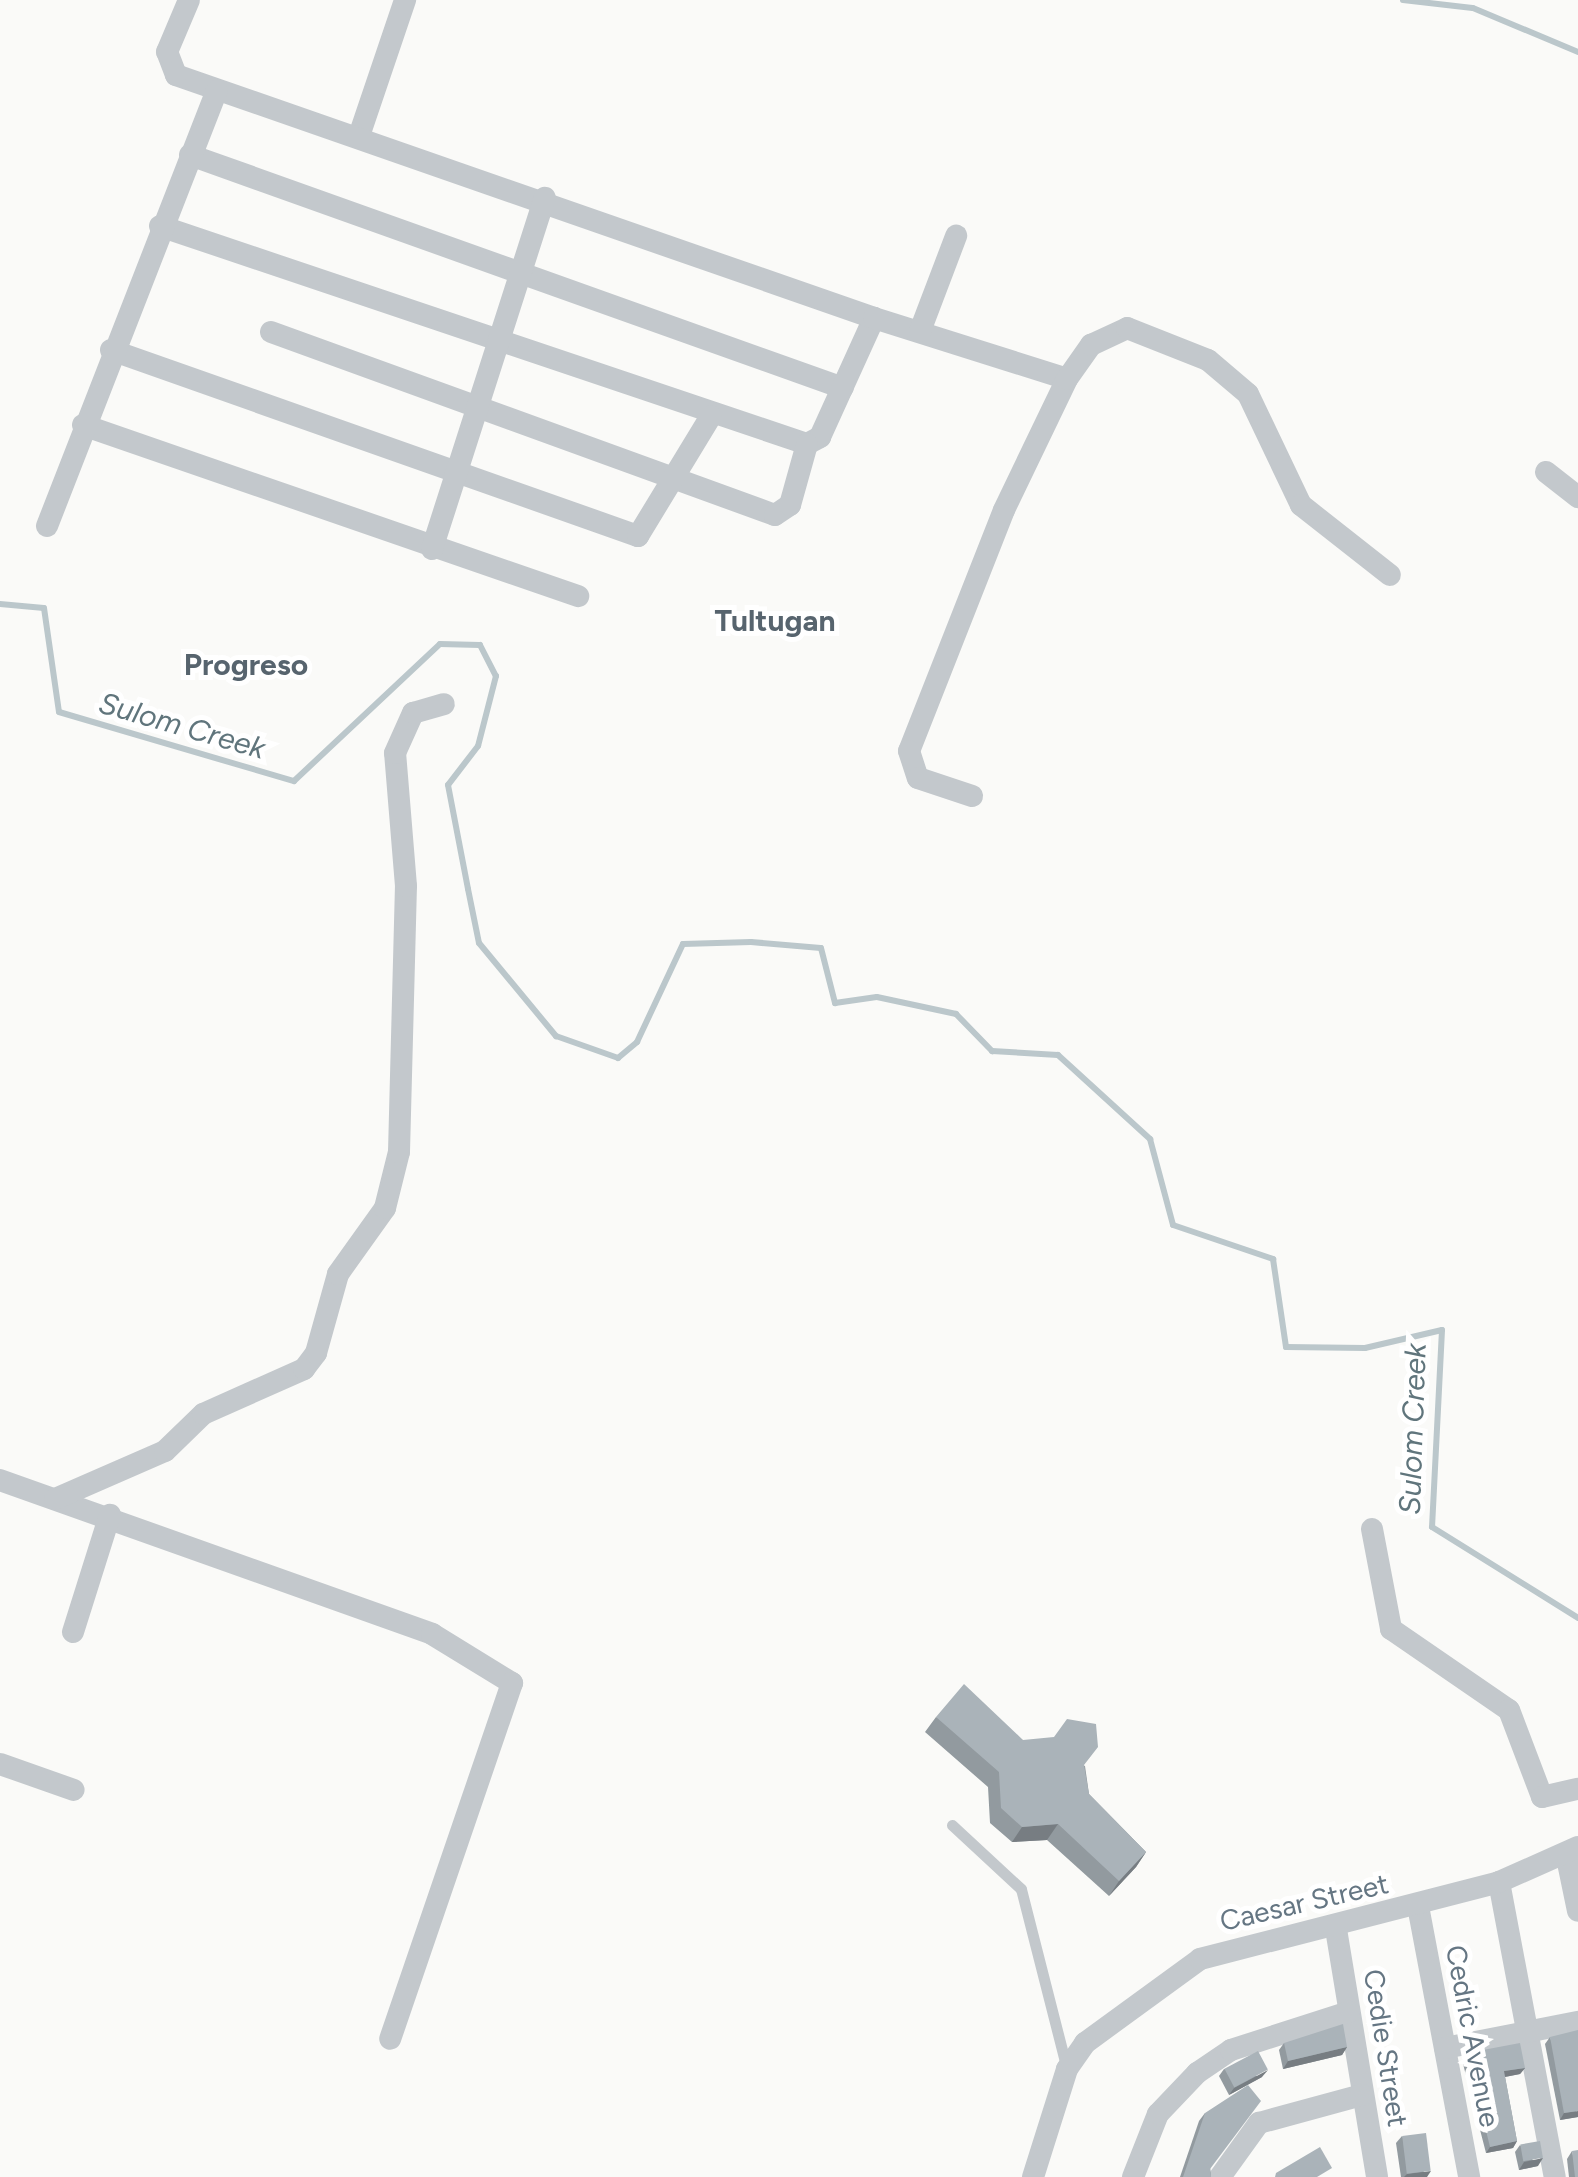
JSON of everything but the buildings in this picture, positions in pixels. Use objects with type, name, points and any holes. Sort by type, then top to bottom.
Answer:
[{"type":"street","points":[[189,0],[166,64],[217,90],[545,198],[874,318],[1067,379]]},
{"type":"street","points":[[360,136],[405,0]]},
{"type":"street","points":[[47,526],[111,350],[217,90]]},
{"type":"street","points":[[190,155],[843,388]]},
{"type":"street","points":[[432,549],[545,198]]},
{"type":"street","points":[[160,226],[500,335],[711,416],[808,444]]},
{"type":"street","points":[[920,331],[956,236]]},
{"type":"street","points":[[271,332],[478,406],[674,483],[784,513],[808,444],[843,388],[874,318]]},
{"type":"street","points":[[972,796],[918,778],[909,752],[1004,510],[1067,379],[1090,345],[1126,328],[1208,360],[1248,394],[1301,506],[1390,575]]},
{"type":"street","points":[[111,350],[455,478],[638,536],[674,483],[711,416]]},
{"type":"street","points":[[82,425],[432,549],[578,596]]},
{"type":"street","points":[[1546,472],[1578,496]]},
{"type":"street","points":[[55,1499],[165,1451],[203,1414],[304,1369],[316,1353],[338,1274],[385,1208],[399,1152],[406,886],[395,753],[413,713],[444,704]]},
{"type":"street","points":[[0,1480],[110,1514],[432,1634],[512,1683],[390,2040]]},
{"type":"street","points":[[73,1632],[110,1514]]},
{"type":"street","points":[[1372,1529],[1392,1629],[1509,1710],[1542,1797],[1578,1788]]},
{"type":"street","points":[[0,1764],[74,1790]]},
{"type":"street","points":[[1572,1850],[1578,1910]]},
{"type":"street","name":"Caesar Street","points":[[1033,2177],[1067,2070],[1085,2043],[1200,1959],[1336,1930],[1418,1906],[1499,1882],[1572,1850]]},
{"type":"street","points":[[1499,1882],[1555,2177]]},
{"type":"street","name":"Cedric Avenue","points":[[1418,1906],[1469,2177]]},
{"type":"street","name":"Cedie Street","points":[[1336,1930],[1377,2177]]},
{"type":"street","points":[[1133,2177],[1158,2114],[1197,2072],[1231,2050],[1349,2012]]},
{"type":"street","points":[[1445,2048],[1578,2022]]},
{"type":"street","points":[[1220,2177],[1259,2123],[1362,2095]]},
{"type":"lane","points":[[952,1825],[1021,1889],[1067,2070]]},
{"type":"waterway","points":[[1403,0],[1473,8],[1578,52]]},
{"type":"waterway","name":"Sulom Creek","points":[[0,604],[44,608],[59,712],[294,781],[440,644],[480,645],[496,676],[478,746],[448,785],[468,889],[479,943],[556,1036],[618,1058],[637,1042],[683,944],[751,942],[821,948],[835,1003],[877,997],[956,1014],[992,1051],[1058,1055],[1150,1139],[1173,1225],[1273,1259],[1286,1347],[1365,1348],[1442,1330],[1432,1527],[1578,1618]]},
{"type":"district","name":"Tultugan","points":[[775,621]]},
{"type":"district","name":"Progreso","points":[[246,665]]}]
